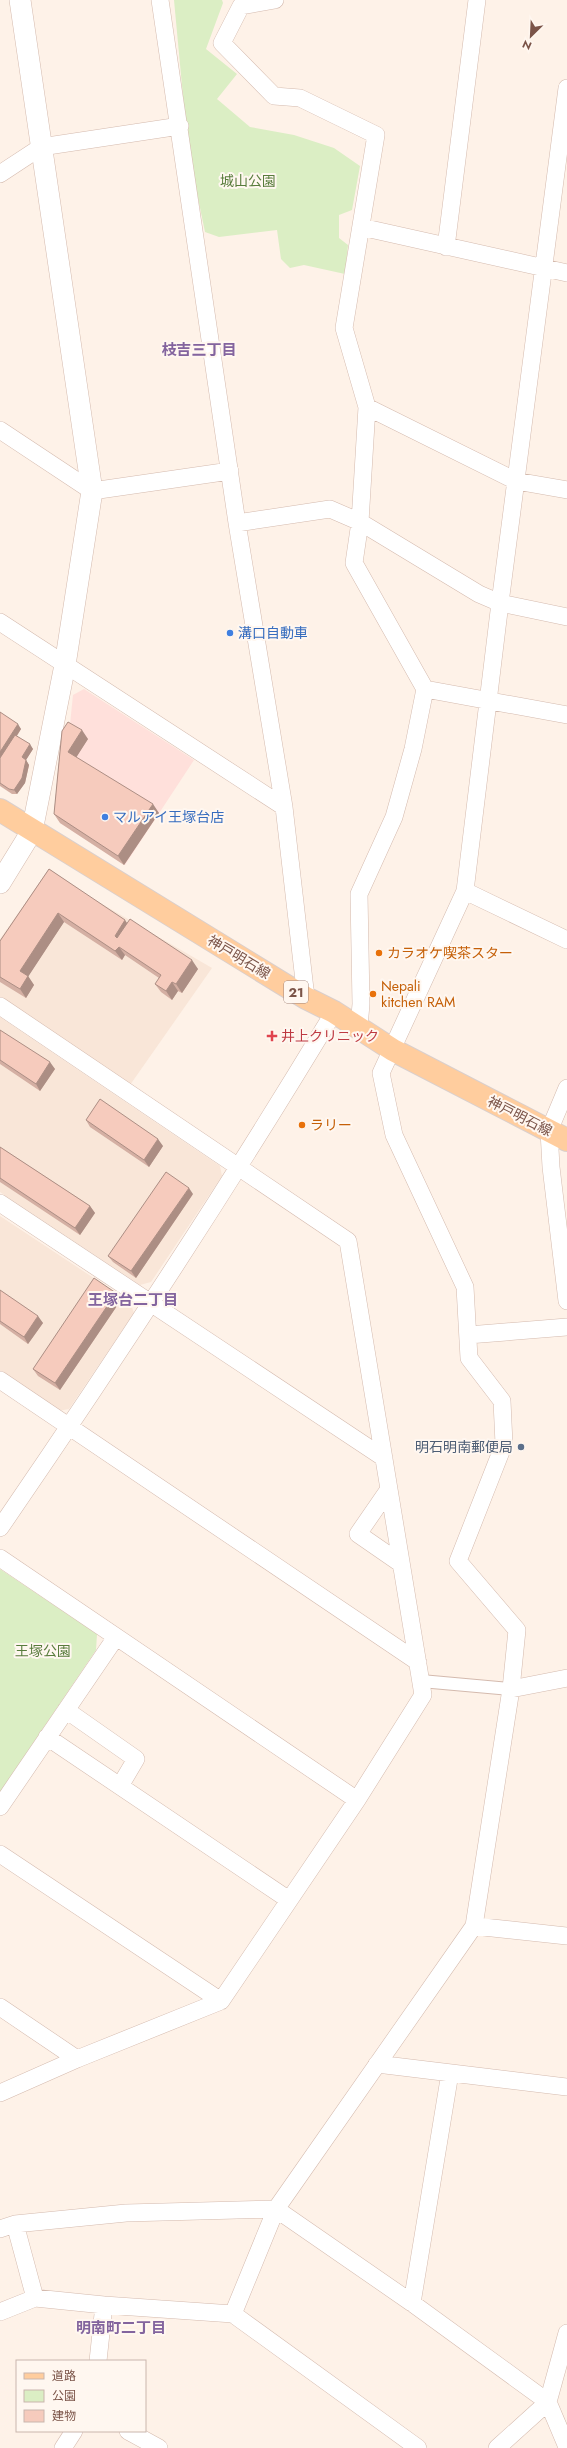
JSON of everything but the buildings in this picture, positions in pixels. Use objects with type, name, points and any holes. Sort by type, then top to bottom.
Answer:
[{"type":"main road","name":"神戸明石線","points":[[0,810],[306,998],[334,1012],[393,1050],[558,1136]]},
{"type":"street","points":[[0,882],[32,831],[65,665],[92,491],[20,0]]},
{"type":"street","points":[[160,0],[180,126],[237,523],[284,807],[306,998]]},
{"type":"street","points":[[274,0],[241,6],[222,43],[274,96],[300,98],[376,135],[344,328],[366,407],[360,522],[354,563],[425,689],[413,749],[394,817],[358,894],[361,1004],[358,1027]]},
{"type":"street","points":[[446,247],[477,0],[473,0]]},
{"type":"street","points":[[233,2314],[276,2209],[474,1926],[511,1689],[517,1630],[458,1561],[504,1444],[502,1401],[469,1358],[465,1287],[394,1135],[382,1073],[465,891],[500,603],[564,127],[567,88]]},
{"type":"street","points":[[0,174],[41,147],[180,126]]},
{"type":"street","points":[[361,227],[567,273]]},
{"type":"street","points":[[366,407],[516,481],[567,490]]},
{"type":"street","points":[[0,430],[92,491],[230,471]]},
{"type":"street","points":[[237,523],[330,510],[360,522],[479,594],[500,603],[567,617]]},
{"type":"street","points":[[0,622],[284,807]]},
{"type":"street","points":[[425,689],[567,715]]},
{"type":"street","points":[[465,891],[567,940]]},
{"type":"street","points":[[0,1006],[240,1166],[348,1241],[423,1695],[357,1800],[221,2001],[77,2059],[0,2093]]},
{"type":"street","points":[[0,1528],[70,1427],[152,1302],[240,1166],[334,1012]]},
{"type":"street","points":[[567,1088],[551,1167],[567,1302]]},
{"type":"street","points":[[0,1203],[152,1302],[384,1458]]},
{"type":"street","points":[[468,1335],[567,1327]]},
{"type":"street","points":[[0,1380],[418,1662]]},
{"type":"street","points":[[389,1489],[358,1534],[400,1562]]},
{"type":"street","points":[[0,1558],[357,1800]]},
{"type":"street","points":[[0,1807],[116,1637]]},
{"type":"street","points":[[421,1681],[511,1689],[567,1678]]},
{"type":"street","points":[[66,1710],[136,1759],[120,1786]]},
{"type":"street","points":[[47,1737],[289,1900]]},
{"type":"street","points":[[0,1854],[221,2001]]},
{"type":"street","points":[[474,1926],[567,1936]]},
{"type":"street","points":[[0,2008],[77,2059]]},
{"type":"street","points":[[377,2064],[567,2087]]},
{"type":"street","points":[[412,2303],[450,2073]]},
{"type":"street","points":[[35,2298],[8,2227],[126,2213],[276,2209],[412,2303],[548,2402],[567,2447]]},
{"type":"street","points":[[0,2312],[35,2298],[104,2305],[233,2314],[418,2448]]},
{"type":"street","points":[[98,2360],[104,2305]]},
{"type":"street","points":[[497,2448],[548,2402],[567,2333]]},
{"type":"street","points":[[63,2448],[73,2432]]},
{"type":"street","points":[[130,2432],[159,2448]]},
{"type":"shaded area","points":[[84,689],[194,760],[125,865],[60,823],[73,695]]},
{"type":"shaded area","points":[[47,872],[212,968],[130,1085],[0,998],[0,939]]},
{"type":"shaded area","points":[[0,1017],[220,1166],[222,1176],[151,1282],[140,1285],[0,1192]]},
{"type":"shaded area","points":[[0,1216],[130,1302],[134,1313],[69,1409],[58,1411],[0,1372]]},
{"type":"green space","name":"城山公園","points":[[174,0],[222,0],[223,3],[206,49],[237,74],[217,99],[250,127],[294,135],[334,148],[360,166],[352,210],[339,215],[339,238],[348,245],[345,274],[304,265],[290,268],[281,259],[277,230],[219,237],[205,232],[188,150]]},
{"type":"green space","name":"王塚公園","points":[[0,1569],[97,1634],[96,1650],[0,1792]]},
{"type":"place","name":"溝口自動車","points":[[230,633]]},
{"type":"place","name":"マルアイ王塚台店","points":[[105,817]]},
{"type":"place","name":"カラオケ喫茶スター","points":[[379,953]]},
{"type":"place","name":"Nepali kitchen RAM","points":[[373,994]]},
{"type":"place","name":"井上クリニック","points":[[272,1036]]},
{"type":"place","name":"ラリー","points":[[302,1125]]},
{"type":"place","name":"明石明南郵便局","points":[[521,1447]]},
{"type":"district","name":"枝吉三丁目","points":[[199,350]]},
{"type":"district","name":"王塚台二丁目","points":[[133,1300]]},
{"type":"district","name":"明南町二丁目","points":[[121,2328]]}]
